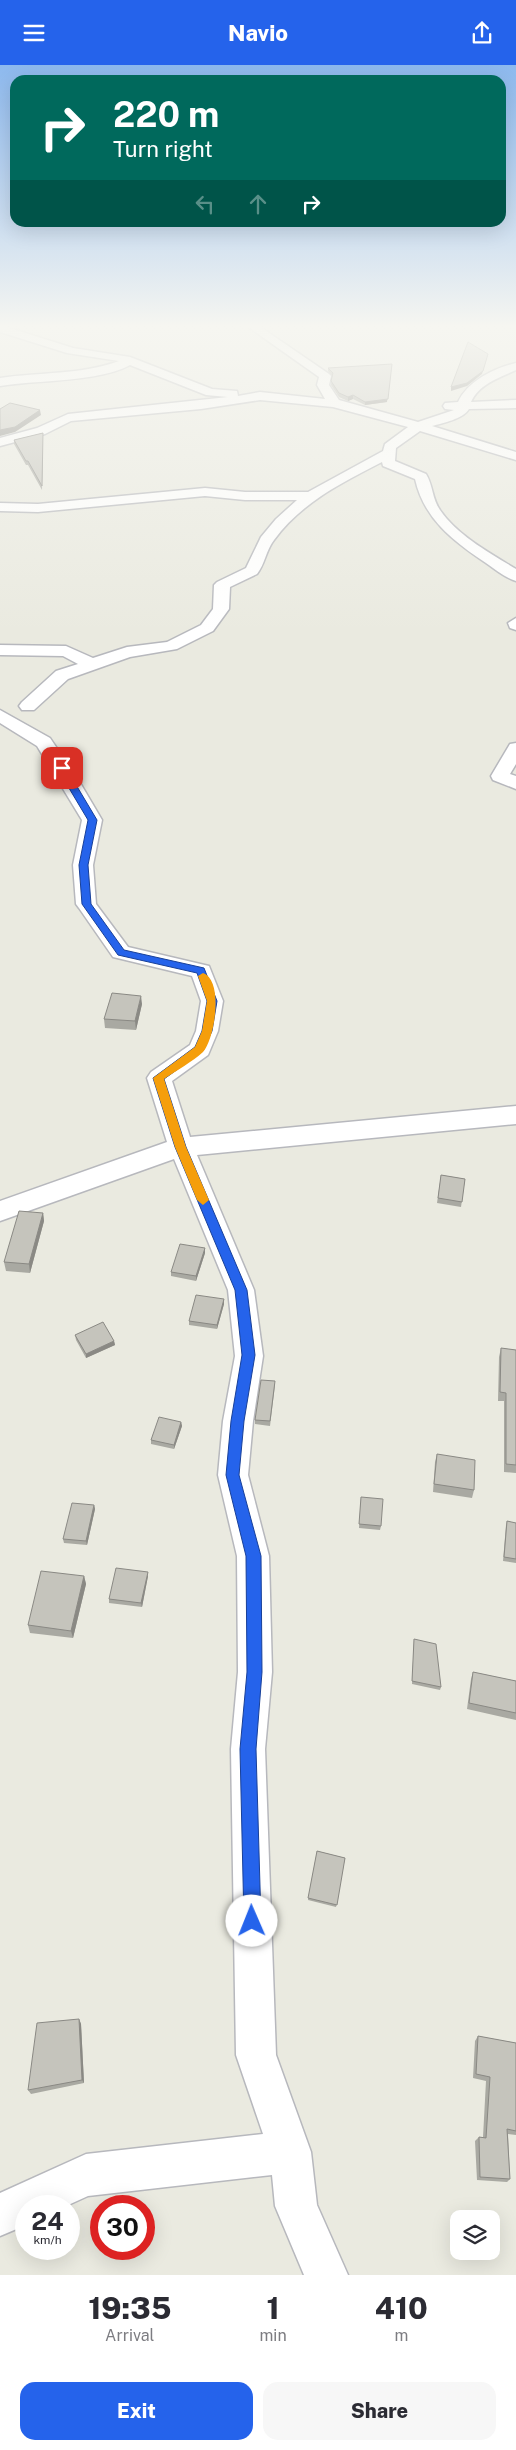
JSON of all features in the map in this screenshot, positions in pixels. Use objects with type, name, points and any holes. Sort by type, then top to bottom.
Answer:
[{"type":"street","points":[[0,442],[49,427]]},
{"type":"street","points":[[416,427],[390,447],[388,463],[420,477],[427,501],[443,523],[483,555],[516,576]]},
{"type":"street","points":[[422,427],[483,444],[516,456]]},
{"type":"street","points":[[28,706],[62,675],[127,651],[172,646],[206,627],[221,609],[222,585],[252,571],[268,537],[289,511],[326,486],[389,453]]},
{"type":"street","points":[[0,507],[38,508],[205,492],[245,496],[311,496]]},
{"type":"street","points":[[2,652],[66,651],[92,664]]},
{"type":"street","points":[[0,715],[44,742],[70,781],[92,820],[83,865],[86,904],[121,953],[201,971],[212,1001],[207,1031],[200,1049],[159,1078],[181,1147],[241,1290],[249,1355],[238,1421],[233,1475],[253,1556],[255,1672],[248,1749],[256,2055],[290,2152],[296,2206],[326,2275]]},
{"type":"street","points":[[516,748],[500,776],[516,783]]},
{"type":"street","points":[[0,1211],[181,1147],[516,1115]]},
{"type":"street","points":[[0,2215],[86,2175],[290,2152]]},
{"type":"building","points":[[0,427],[14,427],[0,430]]},
{"type":"building","points":[[43,433],[42,486],[14,440]]},
{"type":"building","points":[[112,993],[141,996],[135,1021],[104,1019]]},
{"type":"building","points":[[441,1175],[465,1179],[462,1202],[438,1198]]},
{"type":"building","points":[[19,1211],[43,1213],[29,1264],[4,1262]]},
{"type":"building","points":[[180,1244],[205,1248],[196,1276],[171,1272]]},
{"type":"building","points":[[196,1295],[224,1299],[217,1325],[189,1321]]},
{"type":"building","points":[[103,1322],[114,1341],[86,1354],[75,1335]]},
{"type":"building","points":[[501,1348],[516,1350],[516,1465],[506,1464],[506,1393],[500,1392]]},
{"type":"building","points":[[261,1380],[275,1381],[270,1421],[255,1420]]},
{"type":"building","points":[[159,1417],[181,1422],[174,1445],[151,1440]]},
{"type":"building","points":[[437,1454],[475,1460],[474,1490],[434,1484]]},
{"type":"building","points":[[361,1497],[383,1499],[381,1526],[359,1524]]},
{"type":"building","points":[[72,1503],[94,1505],[86,1541],[63,1539]]},
{"type":"building","points":[[507,1521],[516,1523],[516,1559],[504,1557]]},
{"type":"building","points":[[116,1568],[148,1572],[141,1603],[109,1599]]},
{"type":"building","points":[[41,1571],[84,1576],[71,1631],[28,1625]]},
{"type":"building","points":[[414,1639],[436,1644],[441,1687],[412,1681]]},
{"type":"building","points":[[473,1672],[516,1681],[516,1713],[469,1703]]},
{"type":"building","points":[[317,1851],[345,1858],[337,1905],[308,1898]]},
{"type":"building","points":[[79,2019],[82,2080],[28,2090],[37,2023]]},
{"type":"building","points":[[478,2036],[516,2043],[516,2131],[507,2129],[510,2179],[480,2177],[479,2137],[486,2138],[490,2077],[476,2074]]},
{"type":"slow traffic","points":[[203,976],[212,1001],[207,1031],[200,1049],[159,1078],[181,1147],[203,1200]]},
{"type":"route","points":[[62,768],[92,820],[83,865],[86,904],[121,953],[201,971],[212,1001],[207,1031],[200,1049],[159,1078],[181,1147],[241,1290],[249,1355],[238,1421],[233,1475],[253,1556],[255,1672],[248,1749],[252,1921]]}]
